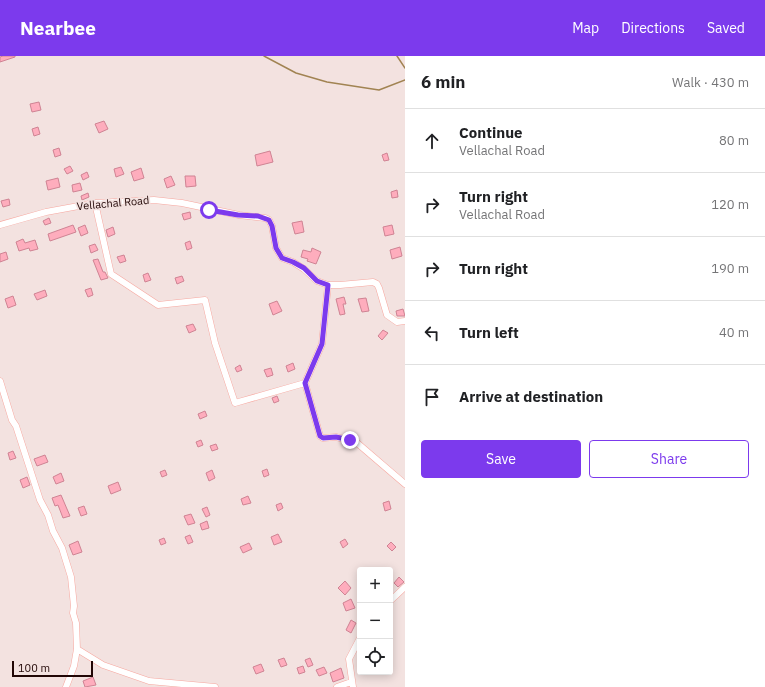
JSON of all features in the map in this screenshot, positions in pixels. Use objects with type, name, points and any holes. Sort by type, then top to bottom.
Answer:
[{"type":"street","name":"Vellachal Road","points":[[0,225],[46,212],[95,203],[154,200],[182,203],[238,215],[266,218],[272,226],[276,248],[282,258],[304,268],[317,281],[328,285]]},
{"type":"street","points":[[95,203],[111,274],[158,305],[205,300],[214,343],[235,403],[305,383]]},
{"type":"street","points":[[405,321],[397,322],[387,315],[379,288],[377,284],[373,282],[328,285],[322,344],[305,383],[320,436],[323,438],[336,437],[356,442],[405,484]]},
{"type":"street","points":[[0,380],[41,505],[44,506],[53,531],[62,548],[72,583],[73,613],[76,623],[77,649],[74,666],[66,687]]},
{"type":"street","points":[[393,598],[405,587]]},
{"type":"street","points":[[337,687],[352,685],[349,659],[359,639]]},
{"type":"street","points":[[77,649],[103,665],[149,681],[215,687]]},
{"type":"building","points":[[0,57],[15,57],[0,62]]},
{"type":"building","points":[[39,102],[41,110],[32,112],[30,104]]},
{"type":"building","points":[[104,121],[108,129],[99,133],[95,124]]},
{"type":"building","points":[[38,127],[40,134],[34,136],[32,129]]},
{"type":"building","points":[[59,148],[61,155],[55,157],[53,150]]},
{"type":"building","points":[[270,151],[273,162],[257,166],[255,155]]},
{"type":"building","points":[[387,153],[389,160],[384,161],[382,155]]},
{"type":"building","points":[[70,166],[73,171],[67,174],[64,169]]},
{"type":"building","points":[[121,167],[124,174],[116,177],[114,169]]},
{"type":"building","points":[[141,168],[144,178],[134,181],[131,172]]},
{"type":"building","points":[[87,172],[89,177],[83,180],[81,175]]},
{"type":"building","points":[[171,176],[175,185],[167,188],[164,179]]},
{"type":"building","points":[[185,176],[195,176],[196,186],[186,187]]},
{"type":"building","points":[[58,178],[60,187],[48,190],[46,181]]},
{"type":"building","points":[[80,183],[82,190],[73,192],[72,185]]},
{"type":"building","points":[[397,190],[398,197],[392,198],[391,192]]},
{"type":"building","points":[[88,193],[89,197],[82,200],[81,196]]},
{"type":"building","points":[[9,199],[10,205],[3,207],[1,201]]},
{"type":"building","points":[[190,212],[191,218],[184,220],[182,214]]},
{"type":"building","points":[[49,218],[51,223],[45,225],[43,221]]},
{"type":"building","points":[[302,221],[304,232],[295,234],[292,223]]},
{"type":"building","points":[[73,225],[76,232],[50,241],[48,234]]},
{"type":"building","points":[[85,225],[88,233],[81,236],[78,228]]},
{"type":"building","points":[[392,225],[394,234],[385,236],[383,227]]},
{"type":"building","points":[[113,227],[115,234],[108,237],[106,230]]},
{"type":"building","points":[[23,239],[25,243],[35,240],[38,249],[30,251],[29,248],[19,251],[16,242]]},
{"type":"building","points":[[190,241],[192,248],[187,250],[185,243]]},
{"type":"building","points":[[95,244],[98,250],[91,253],[89,246]]},
{"type":"building","points":[[400,247],[402,256],[392,259],[390,250]]},
{"type":"building","points":[[312,248],[321,252],[316,264],[301,257],[303,250],[311,252]]},
{"type":"building","points":[[6,252],[8,259],[0,262],[0,254]]},
{"type":"building","points":[[124,255],[126,261],[120,263],[117,257]]},
{"type":"building","points":[[98,259],[103,272],[105,272],[108,278],[101,280],[93,260]]},
{"type":"building","points":[[148,273],[151,280],[145,282],[143,275]]},
{"type":"building","points":[[182,276],[184,281],[177,284],[175,278]]},
{"type":"building","points":[[91,288],[93,295],[88,297],[85,290]]},
{"type":"building","points":[[45,290],[47,296],[37,300],[34,294]]},
{"type":"building","points":[[13,296],[16,305],[8,308],[5,299]]},
{"type":"building","points":[[344,297],[346,304],[343,304],[345,314],[340,315],[336,299]]},
{"type":"building","points":[[366,298],[369,311],[362,312],[358,299]]},
{"type":"building","points":[[277,301],[282,311],[273,315],[269,304]]},
{"type":"building","points":[[403,309],[405,316],[397,316],[396,311]]},
{"type":"building","points":[[193,324],[196,330],[189,333],[186,326]]},
{"type":"building","points":[[383,330],[388,333],[382,340],[378,336]]},
{"type":"building","points":[[293,363],[295,369],[288,372],[286,366]]},
{"type":"building","points":[[240,365],[242,370],[237,372],[235,368]]},
{"type":"building","points":[[271,368],[273,375],[267,377],[264,370]]},
{"type":"building","points":[[277,396],[279,401],[274,403],[272,398]]},
{"type":"building","points":[[205,411],[207,416],[200,419],[198,414]]},
{"type":"building","points":[[201,440],[203,445],[198,447],[196,442]]},
{"type":"building","points":[[216,444],[218,449],[212,451],[210,446]]},
{"type":"building","points":[[13,451],[16,458],[10,460],[8,453]]},
{"type":"building","points":[[45,455],[48,462],[37,466],[34,459]]},
{"type":"building","points":[[267,469],[269,475],[264,477],[262,471]]},
{"type":"building","points":[[165,470],[167,475],[162,477],[160,472]]},
{"type":"building","points":[[212,470],[215,478],[209,481],[206,473]]},
{"type":"building","points":[[61,473],[64,481],[56,484],[53,477]]},
{"type":"building","points":[[27,477],[30,485],[23,488],[20,480]]},
{"type":"building","points":[[118,482],[121,490],[111,494],[108,486]]},
{"type":"building","points":[[61,495],[70,516],[63,518],[58,505],[55,506],[52,498]]},
{"type":"building","points":[[248,496],[251,503],[243,505],[241,499]]},
{"type":"building","points":[[389,501],[391,509],[385,511],[383,503]]},
{"type":"building","points":[[281,503],[283,508],[278,511],[276,505]]},
{"type":"building","points":[[84,506],[87,514],[81,516],[78,508]]},
{"type":"building","points":[[207,507],[210,515],[206,517],[202,509]]},
{"type":"building","points":[[191,514],[195,523],[188,525],[184,516]]},
{"type":"building","points":[[207,521],[209,528],[202,530],[200,524]]},
{"type":"building","points":[[278,534],[282,542],[274,545],[271,537]]},
{"type":"building","points":[[190,535],[193,542],[188,544],[185,537]]},
{"type":"building","points":[[164,538],[166,543],[161,545],[159,540]]},
{"type":"building","points":[[345,539],[348,544],[343,548],[340,542]]},
{"type":"building","points":[[78,541],[82,552],[73,555],[69,545]]},
{"type":"building","points":[[391,542],[396,547],[392,551],[387,546]]},
{"type":"building","points":[[249,543],[252,549],[243,553],[240,547]]},
{"type":"building","points":[[399,577],[404,582],[398,587],[394,583]]},
{"type":"building","points":[[345,581],[351,588],[345,595],[338,588]]},
{"type":"building","points":[[351,599],[355,608],[346,611],[343,603]]},
{"type":"building","points":[[351,620],[356,623],[351,633],[346,630]]},
{"type":"building","points":[[284,658],[287,665],[281,667],[278,660]]},
{"type":"building","points":[[310,658],[313,665],[308,667],[305,660]]},
{"type":"building","points":[[261,664],[264,671],[256,674],[253,667]]},
{"type":"building","points":[[303,666],[305,672],[299,674],[297,668]]},
{"type":"building","points":[[324,667],[327,673],[319,676],[316,670]]},
{"type":"building","points":[[341,668],[344,678],[333,682],[330,673]]},
{"type":"building","points":[[93,677],[96,685],[85,687],[83,681]]},
{"type":"waterway","points":[[264,56],[296,73],[327,82],[379,90],[405,80]]},
{"type":"waterway","points":[[397,56],[405,68]]},
{"type":"route","points":[[209,210],[266,218],[272,226],[276,248],[282,258],[304,268],[317,281],[328,285],[322,344],[305,383],[320,436],[323,438],[336,437],[350,440]]}]
